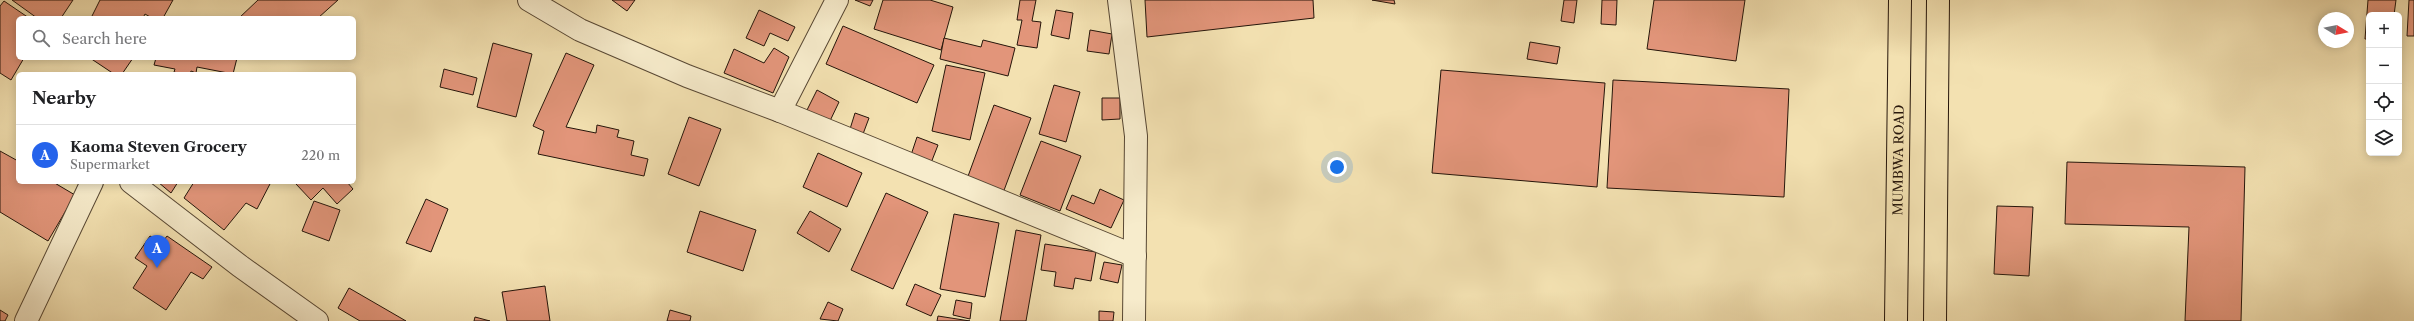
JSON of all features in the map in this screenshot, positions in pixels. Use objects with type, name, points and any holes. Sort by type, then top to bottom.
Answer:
[{"type":"main road","name":"MUMBWA ROAD","points":[[1896,321],[1900,0]]},
{"type":"main road","points":[[1935,321],[1938,0]]},
{"type":"street","points":[[528,0],[580,30],[687,76],[780,111],[1135,256]]},
{"type":"street","points":[[780,111],[836,0]]},
{"type":"street","points":[[1119,0],[1136,136],[1134,321]]},
{"type":"street","points":[[26,321],[91,184]]},
{"type":"street","points":[[134,184],[240,266],[317,321]]},
{"type":"building","points":[[12,0],[73,0],[62,16],[34,16]]},
{"type":"building","points":[[100,0],[173,0],[164,16],[148,16],[145,14],[144,16],[92,16]]},
{"type":"building","points":[[258,0],[338,0],[320,16],[241,16]]},
{"type":"building","points":[[612,0],[635,0],[627,11]]},
{"type":"building","points":[[855,0],[873,0],[870,6]]},
{"type":"building","points":[[883,0],[930,0],[953,7],[941,50],[874,29]]},
{"type":"building","points":[[1020,0],[1036,0],[1032,21],[1041,22],[1037,48],[1017,45],[1022,20],[1017,20]]},
{"type":"building","points":[[1145,0],[1313,0],[1314,18],[1147,37]]},
{"type":"building","points":[[1372,0],[1394,0],[1395,4]]},
{"type":"building","points":[[1564,0],[1577,0],[1574,23],[1561,21]]},
{"type":"building","points":[[1602,0],[1617,0],[1616,25],[1601,24]]},
{"type":"building","points":[[1654,0],[1745,0],[1736,61],[1647,49]]},
{"type":"building","points":[[2368,0],[2396,0],[2394,12],[2367,12]]},
{"type":"building","points":[[2409,0],[2414,0],[2414,36],[2407,36]]},
{"type":"building","points":[[4,1],[26,16],[16,16],[16,60],[23,60],[11,80],[0,73],[0,6]]},
{"type":"building","points":[[759,10],[795,27],[788,41],[770,33],[764,46],[746,38]]},
{"type":"building","points":[[1056,10],[1073,13],[1069,39],[1051,35]]},
{"type":"building","points":[[843,26],[934,65],[917,103],[826,64]]},
{"type":"building","points":[[1090,30],[1112,34],[1109,54],[1087,51]]},
{"type":"building","points":[[944,38],[981,47],[983,40],[1015,48],[1008,76],[940,59]]},
{"type":"building","points":[[1530,42],[1560,47],[1557,64],[1527,59]]},
{"type":"building","points":[[493,43],[532,54],[516,117],[477,107]]},
{"type":"building","points":[[774,48],[789,57],[773,93],[724,73],[734,49],[764,63]]},
{"type":"building","points":[[566,53],[594,65],[566,127],[596,133],[597,125],[619,130],[617,137],[634,141],[631,155],[648,159],[644,176],[538,154],[544,131],[533,126]]},
{"type":"building","points":[[93,60],[132,60],[123,72],[111,72]]},
{"type":"building","points":[[155,60],[236,60],[234,72],[223,72],[197,67],[196,72],[174,72],[175,69],[154,65]]},
{"type":"building","points":[[946,65],[985,73],[970,140],[932,131]]},
{"type":"building","points":[[444,69],[477,78],[473,95],[440,87]]},
{"type":"building","points":[[1441,70],[1605,83],[1597,187],[1432,173]]},
{"type":"building","points":[[1613,80],[1789,89],[1784,197],[1607,188]]},
{"type":"building","points":[[1054,85],[1080,92],[1066,142],[1039,134]]},
{"type":"building","points":[[817,90],[839,102],[829,123],[806,112]]},
{"type":"building","points":[[1102,98],[1120,98],[1120,119],[1102,120]]},
{"type":"building","points":[[994,105],[1031,118],[1003,193],[967,179]]},
{"type":"building","points":[[855,113],[869,118],[863,134],[850,129]]},
{"type":"building","points":[[689,117],[721,129],[699,186],[668,174]]},
{"type":"building","points":[[917,137],[938,145],[931,163],[911,155]]},
{"type":"building","points":[[1041,141],[1081,156],[1060,211],[1020,195]]},
{"type":"building","points":[[0,151],[16,160],[16,184],[56,184],[75,195],[48,241],[0,212]]},
{"type":"building","points":[[818,153],[862,173],[847,207],[803,187]]},
{"type":"building","points":[[2067,162],[2245,167],[2241,321],[2185,321],[2189,227],[2065,224]]},
{"type":"building","points":[[160,184],[177,184],[171,193]]},
{"type":"building","points":[[193,184],[270,184],[257,209],[246,203],[224,230],[184,198]]},
{"type":"building","points":[[296,184],[349,184],[353,189],[337,204],[323,188],[311,200]]},
{"type":"building","points":[[1100,189],[1124,200],[1111,228],[1066,209],[1072,195],[1094,204]]},
{"type":"building","points":[[886,193],[928,212],[893,289],[851,270]]},
{"type":"building","points":[[426,199],[448,209],[431,252],[406,243]]},
{"type":"building","points":[[314,201],[340,210],[329,241],[302,231]]},
{"type":"building","points":[[1997,206],[2033,207],[2029,276],[1994,274]]},
{"type":"building","points":[[700,211],[756,230],[743,271],[687,252]]},
{"type":"building","points":[[810,211],[841,229],[829,252],[797,233]]},
{"type":"building","points":[[954,214],[999,223],[985,297],[940,289]]},
{"type":"building","points":[[1016,230],[1041,235],[1026,321],[1000,321]]},
{"type":"building","points":[[150,236],[162,243],[167,236],[212,267],[203,279],[191,272],[166,310],[133,288],[147,266],[135,258]]},
{"type":"building","points":[[1045,244],[1096,252],[1091,281],[1075,278],[1073,289],[1054,286],[1056,272],[1041,270]]},
{"type":"building","points":[[1104,262],[1122,265],[1118,283],[1100,279]]},
{"type":"building","points":[[915,284],[941,295],[931,316],[906,305]]},
{"type":"building","points":[[545,286],[550,321],[507,321],[502,292]]},
{"type":"building","points":[[349,288],[406,321],[360,321],[338,308]]},
{"type":"building","points":[[956,300],[972,303],[970,319],[953,315]]},
{"type":"building","points":[[828,302],[843,309],[838,321],[820,319]]},
{"type":"building","points":[[0,310],[8,315],[5,321],[0,321]]},
{"type":"building","points":[[670,310],[691,316],[690,321],[667,321]]},
{"type":"building","points":[[1099,311],[1114,312],[1113,321],[1099,321]]},
{"type":"building","points":[[938,316],[970,321],[937,321]]},
{"type":"building","points":[[475,317],[490,321],[474,321]]},
{"type":"place","name":"Kaoma Steven Grocery","points":[[157,268]]}]
